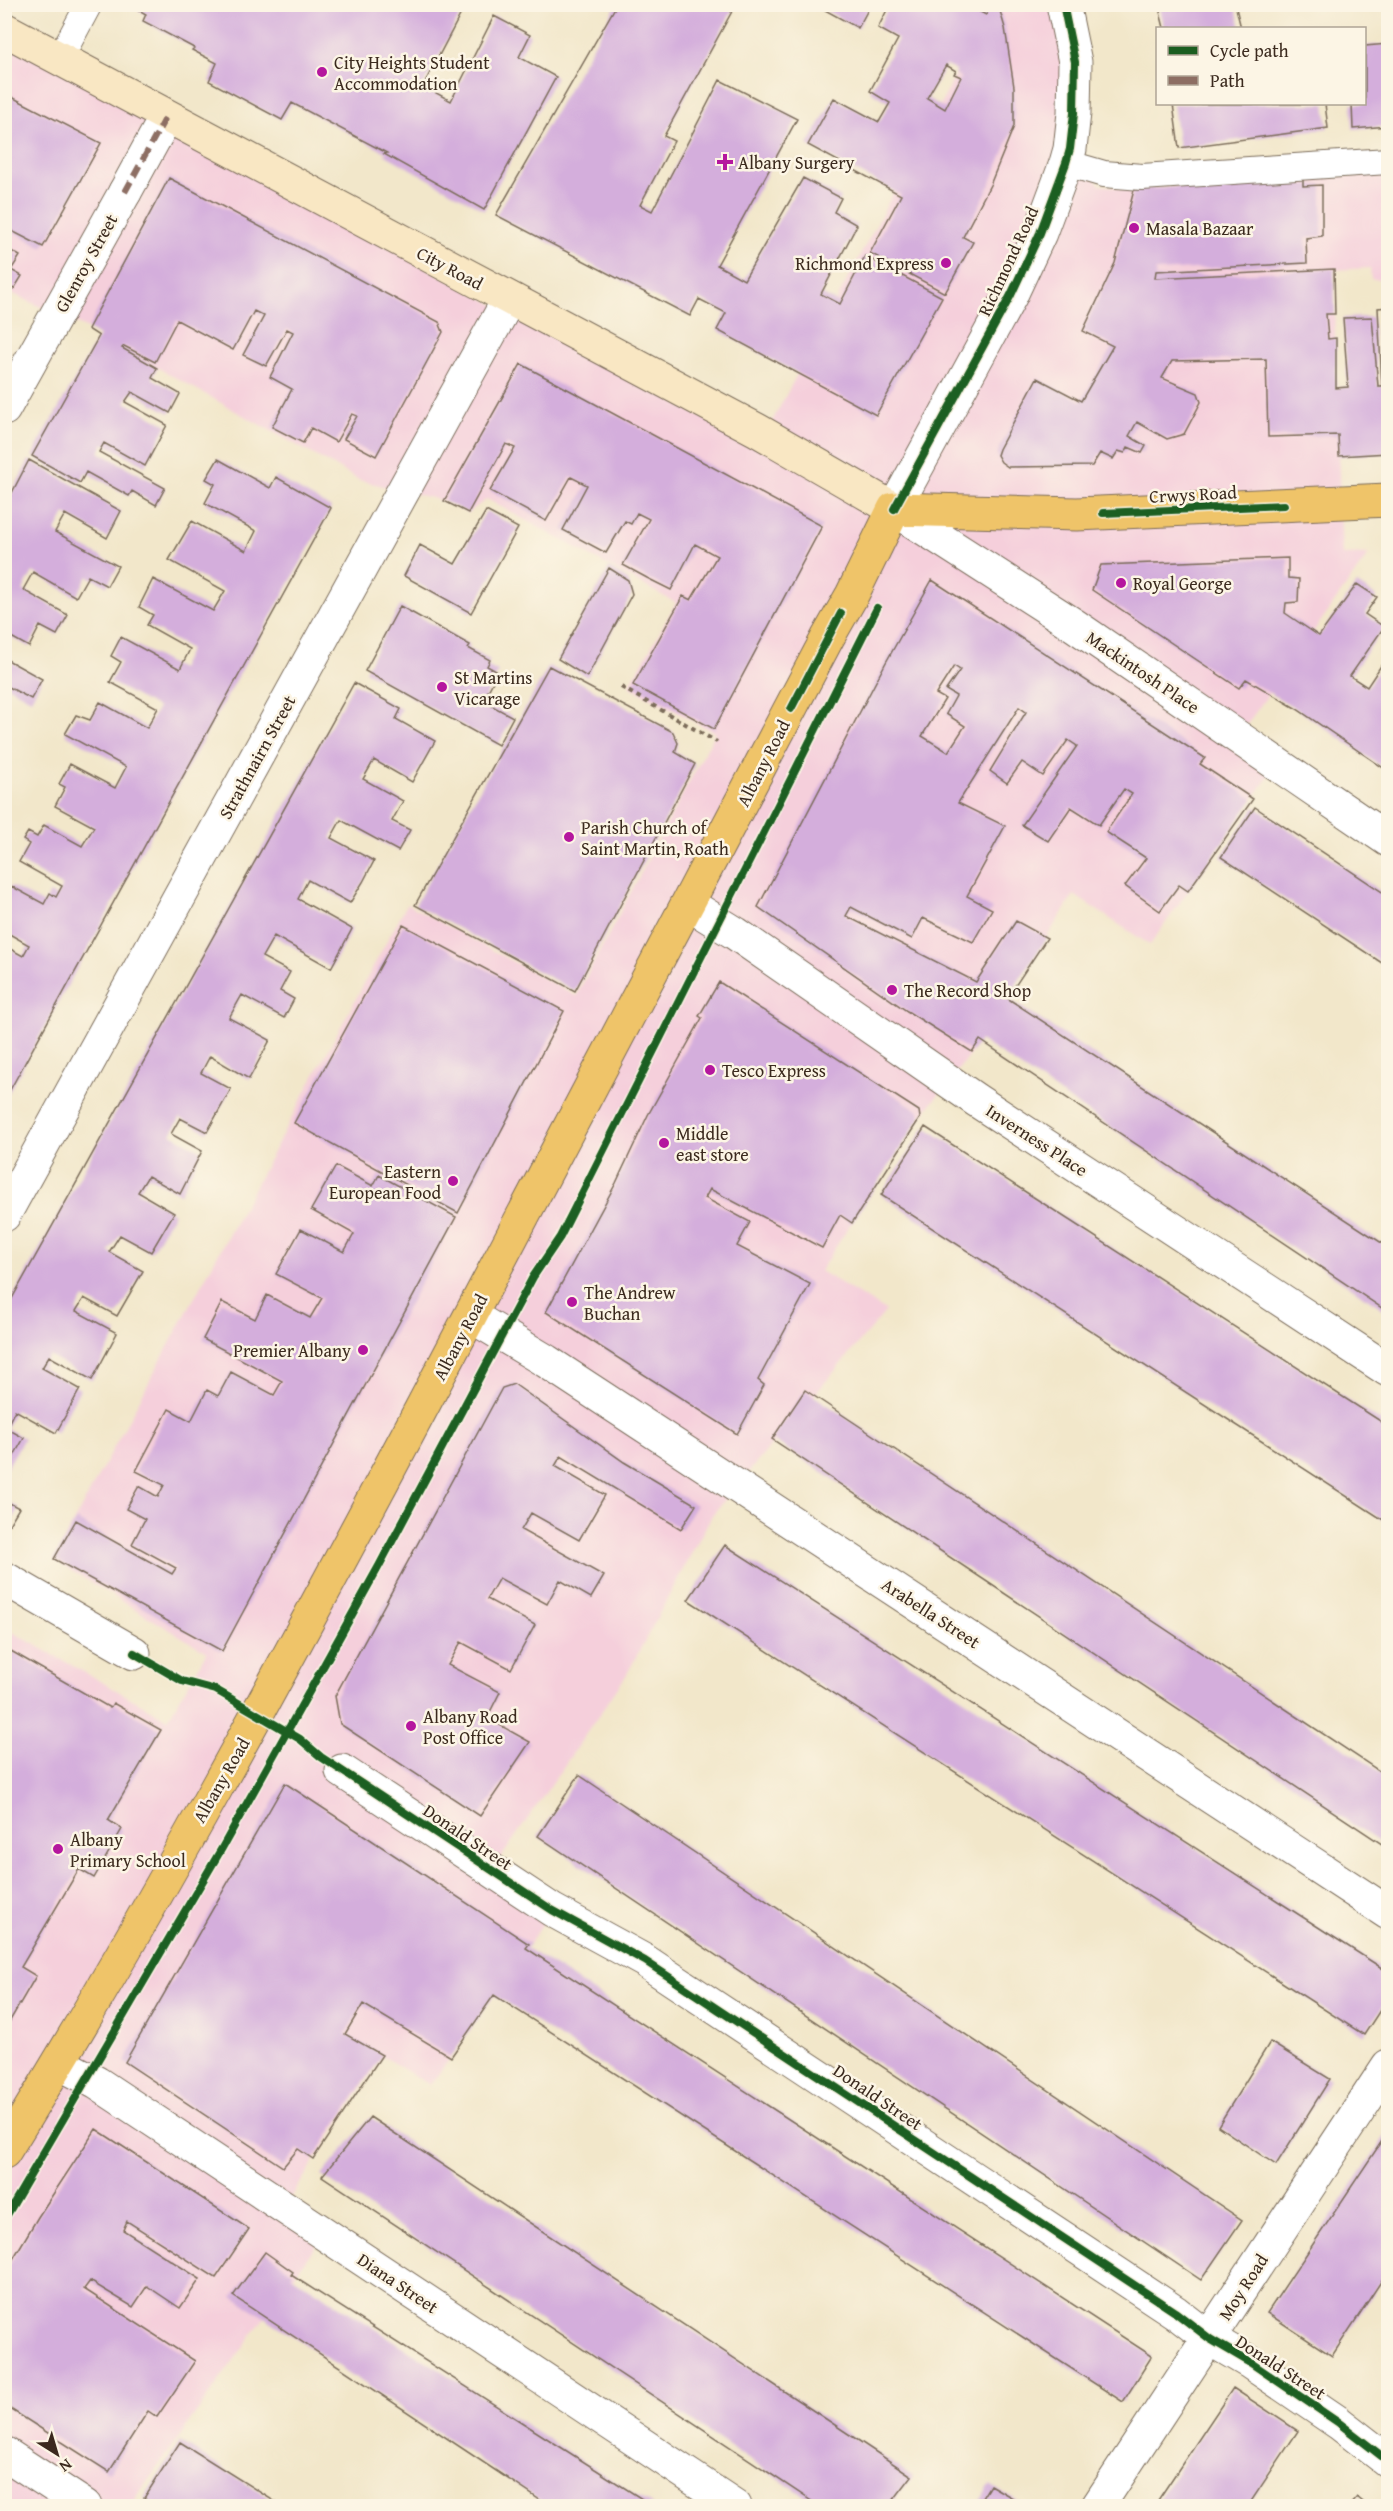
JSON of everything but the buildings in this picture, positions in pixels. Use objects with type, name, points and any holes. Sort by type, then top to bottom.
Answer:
[{"type":"main road","name":"City Road","points":[[4,28],[166,117],[757,430],[894,509]]},
{"type":"main road","name":"Crwys Road","points":[[894,509],[1077,514],[1389,500]]},
{"type":"main road","name":"Albany Road","points":[[4,2152],[59,2063],[240,1748],[690,905],[828,637],[852,595],[894,509]]},
{"type":"street","name":"Richmond Road","points":[[894,509],[1011,295],[1040,233],[1066,163],[1074,113],[1075,62],[1063,4]]},
{"type":"street","name":"Glenroy Street","points":[[4,409],[166,117]]},
{"type":"street","name":"Strathnairn Street","points":[[4,1215],[509,299]]},
{"type":"street","name":"Mackintosh Place","points":[[894,509],[1074,625],[1389,840]]},
{"type":"street","name":"Inverness Place","points":[[690,905],[735,933],[976,1100],[1389,1370]]},
{"type":"street","name":"Arabella Street","points":[[471,1316],[566,1374],[1389,1913]]},
{"type":"street","points":[[4,1578],[134,1653]]},
{"type":"street","name":"Donald Street","points":[[342,1771],[552,1910],[645,1961],[1155,2299],[1210,2339],[1251,2363],[1339,2423],[1389,2461]]},
{"type":"street","name":"Diana Street","points":[[59,2063],[97,2083],[735,2506]]},
{"type":"street","name":"Moy Road","points":[[1098,2506],[1389,2066]]},
{"type":"street","points":[[4,2453],[85,2506]]},
{"type":"lane","points":[[60,58],[89,4]]},
{"type":"lane","points":[[1066,163],[1104,174],[1142,177],[1389,161]]},
{"type":"path","points":[[621,687],[717,742]]},
{"type":"shaded area","points":[[993,5],[1063,5],[1070,149],[1100,185],[1129,189],[1388,173],[1388,279],[1371,279],[1370,268],[1334,270],[1342,555],[1369,554],[1242,731],[1281,759],[1150,945],[1074,895],[972,1052],[920,1118],[820,1271],[886,1311],[712,1515],[627,1674],[492,1871],[552,1910],[451,2057],[430,2085],[382,2056],[285,2207],[324,2234],[130,2506],[5,2506],[5,1628],[168,1719],[207,1652],[53,1560],[407,904],[576,996],[715,733],[629,686],[676,603],[487,499],[468,513],[444,501],[359,480],[92,331],[5,290],[5,39],[758,448]]},
{"type":"marked path","points":[[125,192],[166,117]]},
{"type":"cycle path","points":[[894,509],[1011,295],[1040,233],[1066,163],[1074,113],[1075,62],[1063,4]]},
{"type":"cycle path","points":[[1103,513],[1284,505]]},
{"type":"cycle path","points":[[4,2220],[222,1848],[379,1566],[533,1277],[560,1237],[877,608]]},
{"type":"cycle path","points":[[791,709],[841,613]]},
{"type":"cycle path","points":[[134,1653],[182,1681],[216,1690],[300,1739],[321,1757],[552,1910],[645,1961],[1175,2312],[1210,2339],[1251,2363],[1339,2423],[1388,2461]]},
{"type":"place","name":"City Heights Student Accommodation","points":[[322,72]]},
{"type":"place","name":"Albany Surgery","points":[[725,162]]},
{"type":"place","name":"Masala Bazaar","points":[[1134,228]]},
{"type":"place","name":"Richmond Express","points":[[946,263]]},
{"type":"place","name":"Royal George","points":[[1121,583]]},
{"type":"place","name":"St Martins Vicarage","points":[[442,687]]},
{"type":"place","name":"Parish Church of Saint Martin, Roath","points":[[569,837]]},
{"type":"place","name":"The Record Shop","points":[[892,990]]},
{"type":"place","name":"Tesco Express","points":[[710,1070]]},
{"type":"place","name":"Middle east store","points":[[664,1143]]},
{"type":"place","name":"Eastern European Food","points":[[453,1181]]},
{"type":"place","name":"The Andrew Buchan","points":[[572,1302]]},
{"type":"place","name":"Premier Albany","points":[[363,1350]]},
{"type":"place","name":"Albany Road Post Office","points":[[411,1726]]},
{"type":"place","name":"Albany Primary School","points":[[58,1849]]}]
